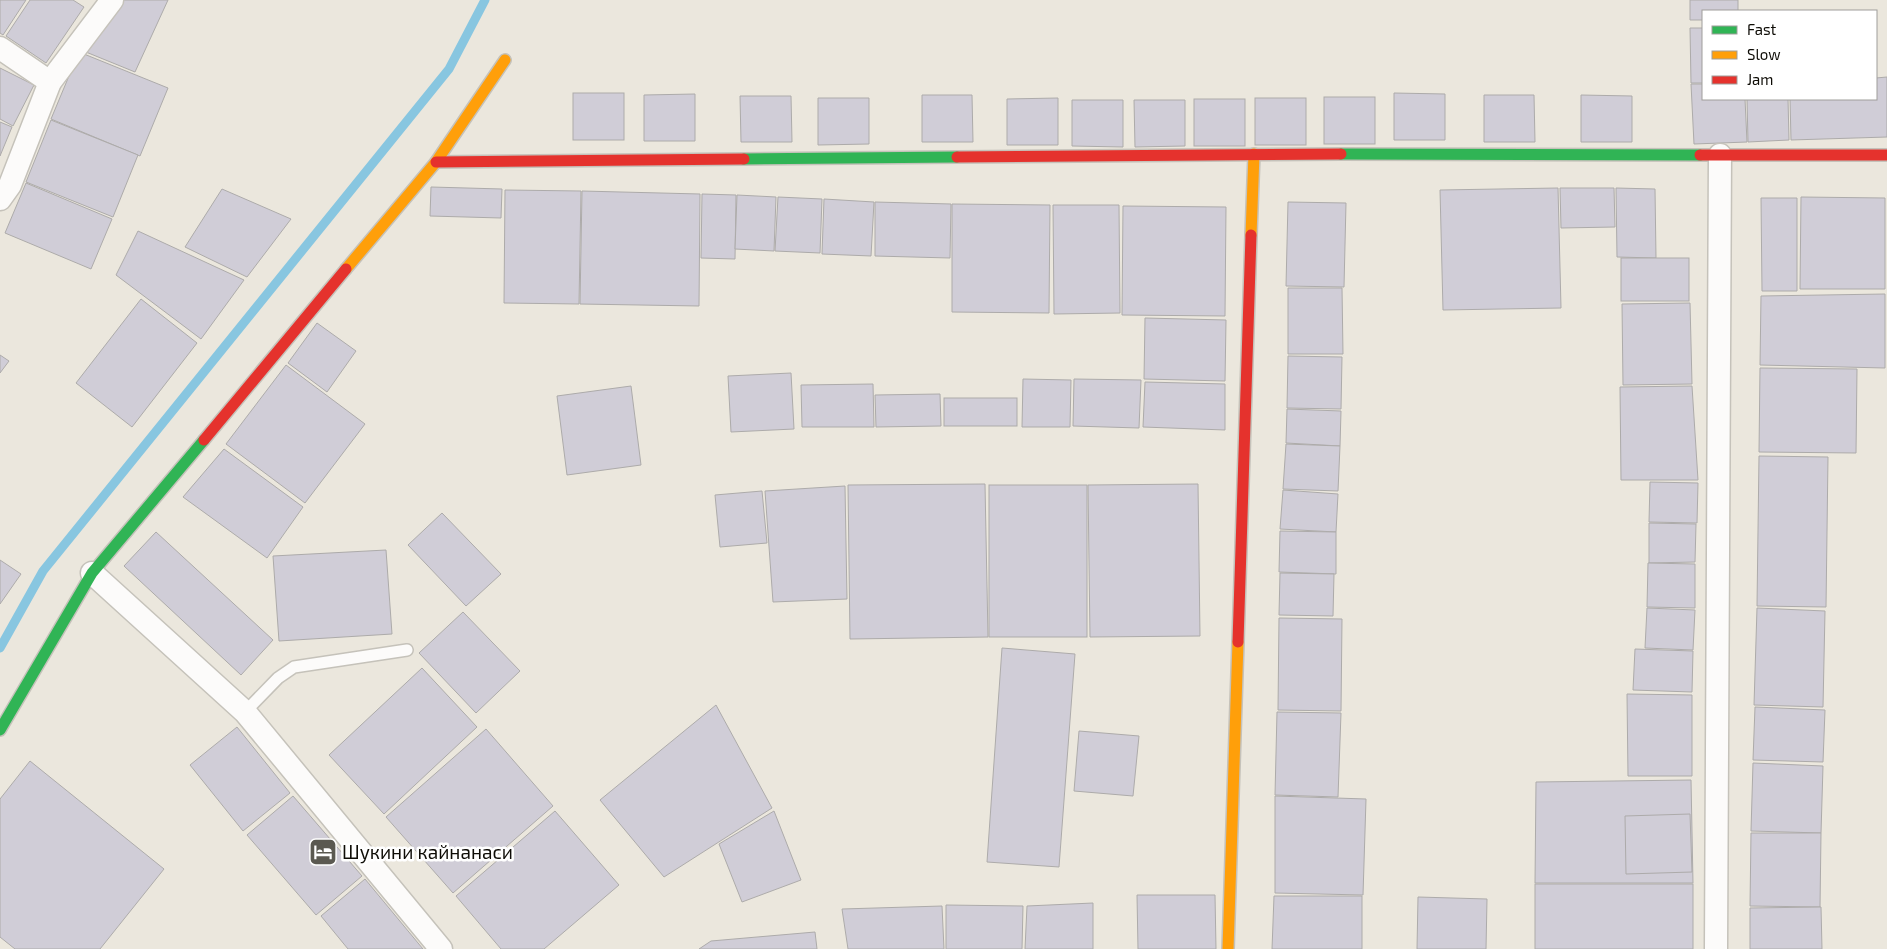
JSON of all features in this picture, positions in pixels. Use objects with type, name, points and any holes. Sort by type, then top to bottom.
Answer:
[{"type":"street","points":[[0,199],[10,185],[50,82],[112,0]]},
{"type":"street","points":[[0,48],[50,82]]},
{"type":"street","points":[[0,730],[92,573],[436,162],[505,60]]},
{"type":"street","points":[[436,162],[1254,154],[1887,155]]},
{"type":"street","points":[[1228,949],[1254,154]]},
{"type":"street","points":[[1716,949],[1720,154]]},
{"type":"street","points":[[92,573],[245,712],[441,949]]},
{"type":"lane","points":[[245,712],[278,678],[294,667],[408,650]]},
{"type":"building","points":[[0,0],[26,0],[3,35],[0,33]]},
{"type":"building","points":[[30,0],[73,0],[84,7],[46,63],[6,36]]},
{"type":"building","points":[[117,0],[168,0],[135,72],[81,50]]},
{"type":"building","points":[[1690,0],[1738,0],[1738,10],[1702,10],[1702,20],[1690,20]]},
{"type":"building","points":[[1690,28],[1702,28],[1702,83],[1691,83]]},
{"type":"building","points":[[79,52],[168,88],[140,156],[51,119]]},
{"type":"building","points":[[0,68],[34,85],[13,126],[0,119]]},
{"type":"building","points":[[1887,77],[1887,137],[1791,140],[1790,100],[1877,100],[1877,78]]},
{"type":"building","points":[[1691,84],[1702,84],[1702,100],[1745,100],[1747,142],[1694,144]]},
{"type":"building","points":[[573,93],[624,93],[624,140],[573,140]]},
{"type":"building","points":[[1394,93],[1445,94],[1445,140],[1394,140]]},
{"type":"building","points":[[695,94],[695,141],[644,141],[644,95]]},
{"type":"building","points":[[922,95],[972,95],[973,142],[922,142]]},
{"type":"building","points":[[1484,95],[1534,95],[1535,142],[1484,142]]},
{"type":"building","points":[[1581,95],[1632,96],[1632,142],[1581,142]]},
{"type":"building","points":[[740,96],[791,96],[792,142],[741,142]]},
{"type":"building","points":[[1324,97],[1375,97],[1375,144],[1324,144]]},
{"type":"building","points":[[818,98],[869,98],[869,144],[818,145]]},
{"type":"building","points":[[1058,98],[1058,145],[1007,145],[1007,99]]},
{"type":"building","points":[[1255,98],[1306,98],[1306,145],[1255,145]]},
{"type":"building","points":[[1194,99],[1245,99],[1245,146],[1194,146]]},
{"type":"building","points":[[1072,100],[1123,100],[1123,147],[1072,146]]},
{"type":"building","points":[[1134,100],[1185,100],[1185,146],[1135,147]]},
{"type":"building","points":[[1747,100],[1788,100],[1789,140],[1748,142]]},
{"type":"building","points":[[51,120],[138,155],[113,217],[26,182]]},
{"type":"building","points":[[0,122],[12,127],[0,156]]},
{"type":"building","points":[[26,183],[112,219],[91,269],[5,233]]},
{"type":"building","points":[[431,187],[502,189],[501,218],[430,216]]},
{"type":"building","points":[[1558,188],[1561,308],[1443,310],[1440,190]]},
{"type":"building","points":[[1560,188],[1614,188],[1615,227],[1561,228]]},
{"type":"building","points":[[1616,188],[1655,189],[1656,258],[1617,257]]},
{"type":"building","points":[[222,189],[291,219],[247,277],[185,247]]},
{"type":"building","points":[[505,190],[581,191],[579,304],[504,303]]},
{"type":"building","points":[[582,191],[700,194],[699,306],[580,304]]},
{"type":"building","points":[[702,194],[736,195],[735,259],[701,258]]},
{"type":"building","points":[[737,195],[776,197],[774,251],[735,249]]},
{"type":"building","points":[[778,197],[822,199],[820,253],[775,251]]},
{"type":"building","points":[[1801,197],[1885,198],[1885,289],[1800,289]]},
{"type":"building","points":[[1761,198],[1797,198],[1797,291],[1762,291]]},
{"type":"building","points":[[824,199],[874,202],[871,256],[822,254]]},
{"type":"building","points":[[875,202],[951,204],[950,258],[875,256]]},
{"type":"building","points":[[1288,202],[1346,203],[1344,287],[1286,286]]},
{"type":"building","points":[[952,204],[1050,205],[1049,313],[952,312]]},
{"type":"building","points":[[1053,205],[1119,205],[1120,313],[1054,314]]},
{"type":"building","points":[[1123,206],[1226,207],[1225,316],[1122,315]]},
{"type":"building","points":[[138,231],[244,280],[201,339],[116,275]]},
{"type":"building","points":[[1621,258],[1689,258],[1689,301],[1621,301]]},
{"type":"building","points":[[1288,288],[1342,288],[1343,354],[1288,354]]},
{"type":"building","points":[[1885,294],[1885,368],[1760,365],[1761,296]]},
{"type":"building","points":[[141,299],[197,343],[132,427],[76,383]]},
{"type":"building","points":[[1690,303],[1692,384],[1623,385],[1622,304]]},
{"type":"building","points":[[1145,318],[1226,320],[1225,381],[1144,379]]},
{"type":"building","points":[[317,323],[356,351],[327,392],[288,363]]},
{"type":"building","points":[[0,355],[9,361],[0,373]]},
{"type":"building","points":[[1288,356],[1342,357],[1341,409],[1287,408]]},
{"type":"building","points":[[286,365],[365,424],[305,503],[226,444]]},
{"type":"building","points":[[1760,368],[1857,369],[1856,453],[1759,452]]},
{"type":"building","points":[[791,373],[794,429],[731,432],[728,376]]},
{"type":"building","points":[[1023,379],[1071,380],[1070,427],[1022,427]]},
{"type":"building","points":[[1074,379],[1141,380],[1139,428],[1073,426]]},
{"type":"building","points":[[1145,382],[1225,384],[1225,430],[1143,427]]},
{"type":"building","points":[[873,384],[874,427],[802,427],[801,385]]},
{"type":"building","points":[[631,386],[641,465],[567,475],[557,396]]},
{"type":"building","points":[[1692,386],[1698,480],[1621,480],[1620,387]]},
{"type":"building","points":[[940,394],[941,426],[876,427],[875,395]]},
{"type":"building","points":[[944,398],[1017,398],[1017,426],[944,426]]},
{"type":"building","points":[[1287,409],[1341,411],[1340,446],[1286,443]]},
{"type":"building","points":[[1286,444],[1340,446],[1338,491],[1283,489]]},
{"type":"building","points":[[224,449],[303,507],[267,558],[183,497]]},
{"type":"building","points":[[1759,456],[1828,457],[1826,607],[1757,606]]},
{"type":"building","points":[[1650,482],[1698,483],[1697,523],[1649,522]]},
{"type":"building","points":[[985,484],[988,637],[850,639],[848,485]]},
{"type":"building","points":[[1198,484],[1200,636],[1090,637],[1088,485]]},
{"type":"building","points":[[989,485],[1087,485],[1087,637],[989,637]]},
{"type":"building","points":[[845,486],[847,599],[773,602],[765,491]]},
{"type":"building","points":[[1283,490],[1338,494],[1336,532],[1280,529]]},
{"type":"building","points":[[762,491],[767,543],[720,547],[715,495]]},
{"type":"building","points":[[442,513],[501,574],[466,606],[408,545]]},
{"type":"building","points":[[1649,523],[1696,524],[1695,562],[1649,563]]},
{"type":"building","points":[[1280,531],[1336,532],[1336,574],[1279,572]]},
{"type":"building","points":[[156,532],[273,640],[241,675],[124,566]]},
{"type":"building","points":[[386,550],[392,634],[279,641],[273,556]]},
{"type":"building","points":[[0,560],[21,574],[0,604]]},
{"type":"building","points":[[1648,563],[1695,564],[1695,608],[1647,607]]},
{"type":"building","points":[[1280,573],[1334,574],[1333,616],[1279,615]]},
{"type":"building","points":[[1647,608],[1695,610],[1693,650],[1645,648]]},
{"type":"building","points":[[1757,608],[1825,611],[1823,707],[1754,705]]},
{"type":"building","points":[[463,612],[520,671],[476,713],[419,653]]},
{"type":"building","points":[[1279,618],[1342,619],[1341,711],[1278,710]]},
{"type":"building","points":[[1002,648],[1075,654],[1059,867],[987,862]]},
{"type":"building","points":[[1635,649],[1693,651],[1692,692],[1633,690]]},
{"type":"building","points":[[422,668],[477,727],[384,814],[329,755]]},
{"type":"building","points":[[1627,694],[1692,695],[1692,776],[1628,776]]},
{"type":"building","points":[[716,705],[772,808],[664,877],[600,800]]},
{"type":"building","points":[[1755,707],[1825,710],[1823,762],[1753,760]]},
{"type":"building","points":[[1277,712],[1341,713],[1338,797],[1275,795]]},
{"type":"building","points":[[237,727],[290,793],[243,831],[190,765]]},
{"type":"building","points":[[486,729],[553,806],[453,893],[386,817]]},
{"type":"building","points":[[1079,731],[1139,736],[1133,796],[1074,791]]},
{"type":"building","points":[[30,761],[164,869],[100,949],[15,949],[0,937],[0,799]]},
{"type":"building","points":[[1753,763],[1823,766],[1821,833],[1751,831]]},
{"type":"building","points":[[1691,780],[1693,883],[1535,883],[1536,782]]},
{"type":"building","points":[[293,796],[362,876],[316,915],[247,835]]},
{"type":"building","points":[[1275,796],[1366,799],[1363,895],[1275,893]]},
{"type":"building","points":[[555,811],[619,885],[544,949],[501,949],[456,896]]},
{"type":"building","points":[[774,811],[801,880],[742,902],[719,844]]},
{"type":"building","points":[[1690,814],[1692,872],[1626,874],[1625,816]]},
{"type":"building","points":[[1751,833],[1821,833],[1820,907],[1750,906]]},
{"type":"building","points":[[365,879],[423,949],[348,949],[321,916]]},
{"type":"building","points":[[1535,884],[1693,884],[1693,949],[1535,949]]},
{"type":"building","points":[[1137,895],[1215,895],[1216,949],[1138,949]]},
{"type":"building","points":[[1274,896],[1362,896],[1362,949],[1272,949]]},
{"type":"building","points":[[1418,897],[1487,899],[1486,949],[1417,949]]},
{"type":"building","points":[[1093,903],[1093,949],[1025,949],[1027,906]]},
{"type":"building","points":[[946,905],[1023,906],[1022,949],[946,949]]},
{"type":"building","points":[[942,906],[944,949],[848,949],[842,909]]},
{"type":"building","points":[[1821,907],[1822,949],[1750,949],[1750,908]]},
{"type":"building","points":[[815,932],[817,949],[699,949],[711,941]]},
{"type":"waterway","points":[[0,648],[43,571],[449,69],[485,0]]},
{"type":"traffic: fast","points":[[1341,154],[1700,155]]},
{"type":"traffic: fast","points":[[744,159],[957,157]]},
{"type":"traffic: fast","points":[[0,730],[92,573],[204,440]]},
{"type":"traffic: slow","points":[[346,269],[436,162],[505,60]]},
{"type":"traffic: slow","points":[[1251,235],[1254,154]]},
{"type":"traffic: slow","points":[[1228,949],[1238,642]]},
{"type":"traffic: jam","points":[[957,157],[1341,154]]},
{"type":"traffic: jam","points":[[1700,155],[1887,155]]},
{"type":"traffic: jam","points":[[436,162],[744,159]]},
{"type":"traffic: jam","points":[[1238,642],[1251,235]]},
{"type":"traffic: jam","points":[[204,440],[346,269]]},
{"type":"place","name":"Шукини кайнанаси","points":[[323,852]]}]
